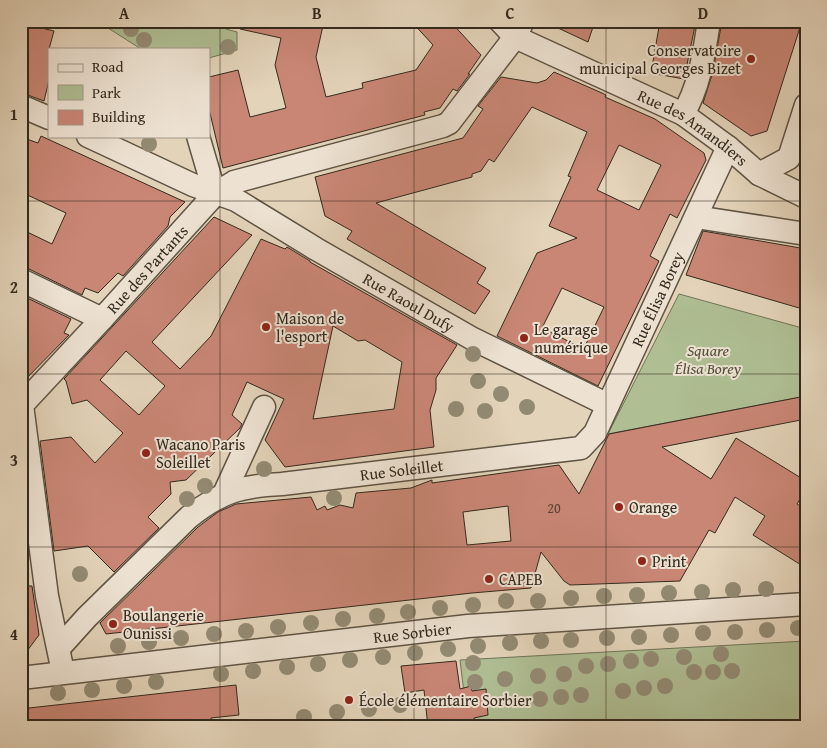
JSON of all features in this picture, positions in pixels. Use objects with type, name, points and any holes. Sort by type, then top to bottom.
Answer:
[{"type":"street","points":[[683,114],[691,102],[703,63],[709,21]]},
{"type":"street","name":"Rue des Amandiers","points":[[513,26],[683,114],[728,147],[759,174],[806,197]]},
{"type":"street","name":"Rue des Partants","points":[[63,672],[47,596],[22,405],[215,194],[234,182],[415,134],[449,123],[513,26]]},
{"type":"street","points":[[759,174],[789,158],[806,105]]},
{"type":"street","points":[[21,106],[48,118]]},
{"type":"street","name":"Rue Raoul Dufy","points":[[92,138],[215,194],[236,200],[316,249],[473,339],[608,405]]},
{"type":"street","points":[[199,138],[215,194]]},
{"type":"street","name":"Rue Élisa Borey","points":[[581,448],[595,433],[728,147]]},
{"type":"street","points":[[696,217],[806,234]]},
{"type":"street","points":[[21,280],[102,319]]},
{"type":"street","points":[[224,494],[264,407]]},
{"type":"street","name":"Rue Soleillet","points":[[59,648],[87,617],[189,517],[208,502],[224,494],[249,486],[282,484],[581,448]]},
{"type":"street","name":"Rue Sorbier","points":[[21,678],[468,626],[806,604]]},
{"type":"green space","points":[[97,21],[218,21],[226,29],[237,32],[237,50],[210,58],[210,48],[139,48]]},
{"type":"green space","name":"Square Élisa Borey","points":[[679,294],[806,329],[806,396],[608,434]]},
{"type":"green space","points":[[806,641],[806,727],[468,727],[460,660]]},
{"type":"building","points":[[240,21],[324,21],[316,57],[326,97],[363,88],[362,83],[416,70],[433,45],[411,21],[450,21],[481,55],[457,91],[453,89],[440,108],[424,112],[425,115],[223,168],[210,113],[210,77],[238,70],[250,117],[286,108],[275,65],[281,38],[240,29]]},
{"type":"building","points":[[543,21],[595,21],[588,42]]},
{"type":"building","points":[[660,21],[696,21],[684,79],[651,73]]},
{"type":"building","name":"Conservatoire municipal Georges Bizet","points":[[722,21],[802,21],[767,131],[751,136],[703,103],[713,72]]},
{"type":"building","points":[[25,24],[54,31],[48,48],[48,84],[44,101],[25,94],[21,86],[21,39]]},
{"type":"building","points":[[554,72],[655,119],[704,153],[706,160],[677,218],[670,214],[650,256],[659,261],[598,386],[497,336],[537,253],[577,238],[549,226],[571,177],[568,176],[587,132],[532,107],[494,162],[489,159],[481,171],[472,174],[472,177],[376,203],[486,268],[477,283],[490,291],[475,314],[347,239],[352,231],[325,216],[315,177],[463,138],[483,109],[478,106],[501,77],[537,83],[546,80]],"holes":[[[619,145],[661,165],[639,210],[597,190]],[[562,288],[604,307],[585,346],[582,344],[580,347],[542,328]]]},
{"type":"building","points":[[41,136],[185,202],[170,217],[168,226],[123,276],[118,273],[98,293],[85,288],[82,295],[27,268],[21,267],[21,229],[52,244],[66,213],[21,192],[21,137],[38,143]]},
{"type":"building","points":[[214,217],[252,235],[152,342],[180,369],[211,336],[261,239],[285,249],[287,247],[310,262],[457,345],[436,378],[436,390],[430,410],[434,447],[285,467],[265,440],[284,399],[247,382],[232,415],[242,424],[240,428],[186,480],[170,482],[171,494],[148,517],[159,528],[114,572],[88,546],[54,551],[40,441],[71,437],[95,463],[123,433],[87,400],[72,404],[64,379]],"holes":[[[333,326],[358,341],[365,340],[402,362],[394,409],[313,419]],[[126,351],[165,386],[139,415],[100,380]]]},
{"type":"building","points":[[703,231],[806,249],[806,310],[686,275]]},
{"type":"building","points":[[21,295],[71,319],[64,333],[69,335],[21,384]]},
{"type":"building","points":[[806,396],[806,419],[662,447],[711,479],[736,438],[806,481],[806,489],[797,504],[806,510],[806,568],[753,535],[765,516],[735,497],[715,533],[709,530],[680,581],[570,585],[564,581],[541,552],[531,588],[106,634],[100,623],[198,527],[218,512],[236,504],[311,497],[317,510],[325,506],[327,510],[340,505],[353,508],[356,493],[411,488],[432,480],[432,483],[559,465],[579,494],[609,434]],"holes":[[[508,506],[511,541],[467,545],[463,512]]]},
{"type":"building","points":[[21,500],[28,555],[21,556]]},
{"type":"building","points":[[21,586],[32,586],[39,635],[21,659]]},
{"type":"building","points":[[456,661],[460,689],[471,686],[472,691],[486,689],[488,715],[474,718],[475,727],[428,727],[424,690],[405,693],[401,666]]},
{"type":"building","points":[[236,685],[239,715],[211,718],[212,727],[169,727],[169,723],[138,727],[21,727],[21,721],[29,708]]},
{"type":"place","name":"Conservatoire municipal Georges Bizet","points":[[751,59]]},
{"type":"place","name":"Maison de l'esport","points":[[266,327]]},
{"type":"place","name":"Le garage numérique","points":[[524,338]]},
{"type":"place","name":"Wacano Paris Soleillet","points":[[146,453]]},
{"type":"place","name":"Orange","points":[[619,507]]},
{"type":"place","name":"Print","points":[[642,561]]},
{"type":"place","name":"CAPEB","points":[[489,579]]},
{"type":"place","name":"Boulangerie Ounissi","points":[[113,624]]},
{"type":"place","name":"École élémentaire Sorbier","points":[[349,700]]}]
